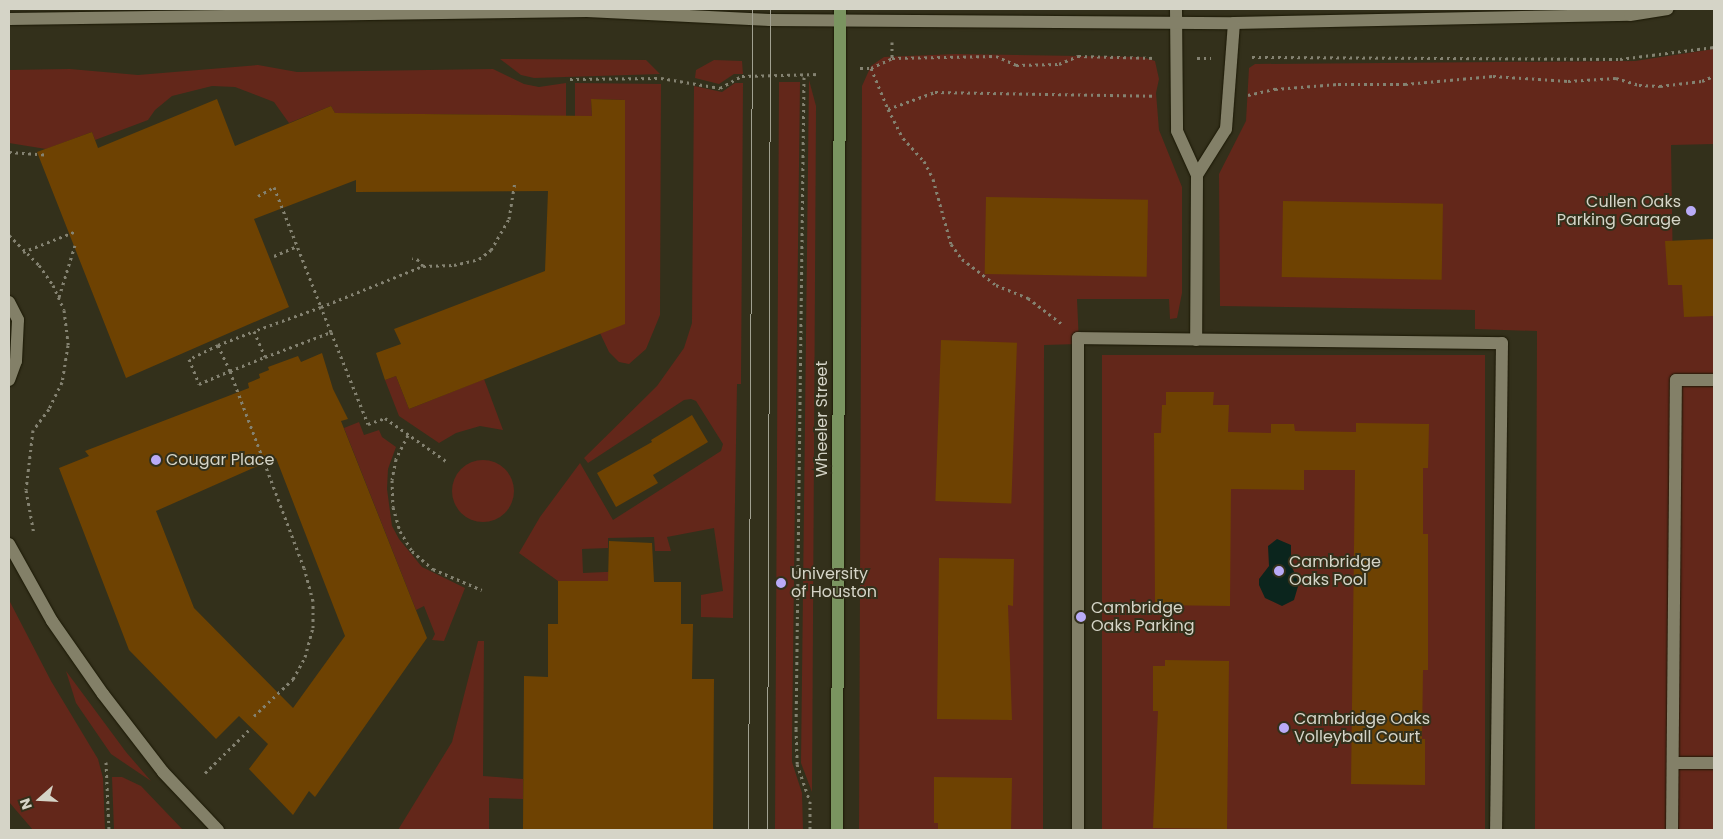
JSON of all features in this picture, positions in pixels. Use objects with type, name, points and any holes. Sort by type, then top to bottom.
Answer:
[{"type":"main road","name":"Wheeler Street","points":[[836,830],[840,14]]},
{"type":"street","points":[[1176,9],[1177,131],[1197,175],[1196,340]]},
{"type":"street","points":[[9,20],[587,11],[770,20],[840,14],[1234,23],[1630,15],[1668,9]]},
{"type":"street","points":[[1197,175],[1226,129],[1234,23]]},
{"type":"street","points":[[9,302],[18,320],[16,361],[9,380]]},
{"type":"street","points":[[1078,830],[1078,338],[1502,343],[1496,830]]},
{"type":"street","points":[[1672,830],[1676,380],[1714,380]]},
{"type":"street","points":[[9,544],[52,621],[102,694],[163,772],[218,830]]},
{"type":"street","points":[[1673,763],[1714,763]]},
{"type":"path","points":[[892,44],[892,58]]},
{"type":"path","points":[[1252,57],[1620,59],[1714,47]]},
{"type":"path","points":[[863,68],[871,68],[892,58],[996,56],[1016,64],[1059,64],[1078,56],[1156,58]]},
{"type":"path","points":[[1192,58],[1214,58]]},
{"type":"path","points":[[871,68],[888,109],[903,138],[924,162],[933,179],[951,244],[962,259],[996,285],[1028,298],[1078,338]]},
{"type":"path","points":[[570,78],[661,78],[720,88],[742,76],[804,77],[796,729],[797,764],[810,801],[810,830]]},
{"type":"path","points":[[1228,98],[1320,85],[1405,84],[1493,76],[1568,81],[1616,78],[1638,85],[1660,86],[1702,81],[1714,76]]},
{"type":"path","points":[[888,109],[935,92],[1139,94],[1177,98]]},
{"type":"path","points":[[9,152],[48,155]]},
{"type":"path","points":[[330,332],[199,384],[189,359],[218,345],[423,266],[437,268],[467,262],[491,250],[509,219],[515,181]]},
{"type":"path","points":[[258,196],[274,187],[368,424],[385,418],[446,461]]},
{"type":"path","points":[[23,252],[74,232]]},
{"type":"path","points":[[9,235],[23,252],[39,265],[59,298],[64,310],[68,344],[62,382],[48,409],[33,430],[26,490],[34,534]]},
{"type":"path","points":[[59,298],[75,246]]},
{"type":"path","points":[[274,256],[297,246]]},
{"type":"path","points":[[412,258],[419,260],[423,266]]},
{"type":"path","points":[[254,331],[265,357]]},
{"type":"path","points":[[218,345],[230,371],[314,601],[313,628],[306,657],[293,679],[254,716]]},
{"type":"path","points":[[408,436],[396,459],[392,480],[393,507],[400,531],[412,551],[433,569],[482,590]]},
{"type":"path","points":[[205,774],[250,729]]},
{"type":"path","points":[[106,762],[109,830]]},
{"type":"shaded area","points":[[1714,49],[1714,144],[1671,145],[1673,276],[1689,278],[1691,300],[1714,300],[1714,830],[1535,830],[1537,331],[1475,329],[1475,310],[1220,306],[1219,174],[1246,121],[1249,68],[1255,64],[1635,61]]},
{"type":"shaded area","points":[[956,54],[1142,57],[1155,61],[1159,79],[1156,93],[1159,130],[1182,187],[1182,293],[1177,318],[1170,319],[1169,299],[1077,299],[1079,344],[1044,345],[1043,830],[859,830],[862,86],[871,66],[884,57]]},
{"type":"shaded area","points":[[500,59],[646,60],[660,74],[534,78],[521,75]]},
{"type":"shaded area","points":[[714,60],[742,61],[743,74],[734,74],[719,84],[695,78],[696,70]]},
{"type":"shaded area","points":[[258,65],[297,72],[493,69],[524,84],[539,87],[566,83],[566,116],[335,113],[331,106],[289,123],[274,102],[235,87],[212,86],[172,96],[155,110],[148,120],[95,140],[92,132],[46,149],[9,143],[9,70],[70,69],[138,75]]},
{"type":"shaded area","points":[[809,80],[816,106],[812,792],[801,763]]},
{"type":"shaded area","points":[[779,82],[800,82],[792,762],[802,793],[803,830],[775,830]]},
{"type":"shaded area","points":[[575,83],[661,84],[660,315],[646,349],[629,364],[619,362],[609,352],[600,333],[625,323],[625,100],[591,99],[592,116],[575,116]]},
{"type":"shaded area","points":[[735,83],[743,83],[741,384],[737,384],[733,618],[701,617],[701,595],[723,591],[714,528],[667,537],[671,551],[655,551],[654,537],[608,538],[608,548],[582,549],[583,573],[627,571],[628,587],[605,581],[558,581],[519,553],[540,517],[580,463],[613,520],[721,451],[723,444],[696,401],[691,399],[684,400],[588,463],[584,458],[657,386],[684,348],[692,323],[694,86],[722,92]]},
{"type":"shaded area","points":[[1102,355],[1485,355],[1485,830],[1102,830]]},
{"type":"shaded area","points":[[396,376],[409,409],[484,379],[503,430],[480,426],[456,433],[439,443],[399,416],[385,380]]},
{"type":"shaded area","points":[[359,422],[364,435],[379,430],[382,437],[396,447],[388,469],[387,489],[392,526],[399,539],[422,567],[465,588],[444,641],[432,640],[435,634],[424,606],[416,610],[344,428]]},
{"type":"shaded area","points":[[483,460],[500,465],[505,469],[509,474],[514,491],[509,508],[505,513],[500,517],[483,522],[466,517],[461,513],[457,508],[452,491],[457,474],[461,469],[466,465]]},
{"type":"shaded area","name":"Cambridge Oaks Pool","points":[[1277,539],[1291,545],[1291,565],[1299,583],[1294,600],[1282,606],[1265,598],[1259,585],[1259,579],[1269,566],[1268,546]]},
{"type":"shaded area","points":[[9,600],[51,681],[98,759],[103,778],[105,830],[33,830],[9,802]]},
{"type":"shaded area","points":[[478,641],[484,641],[483,776],[523,779],[523,799],[489,798],[489,830],[398,830],[452,742]]},
{"type":"shaded area","points":[[66,671],[126,752],[151,781],[111,754],[76,703]]},
{"type":"shaded area","points":[[112,777],[122,777],[141,786],[183,830],[114,830]]},
{"type":"building","points":[[217,99],[235,146],[331,106],[335,113],[592,116],[591,99],[625,100],[625,324],[409,409],[396,376],[385,380],[376,353],[401,344],[394,329],[545,271],[548,191],[356,192],[356,180],[254,219],[289,307],[126,378],[37,152],[92,132],[98,148]]},
{"type":"building","points":[[986,197],[1148,200],[1147,277],[985,274]]},
{"type":"building","points":[[1283,201],[1443,204],[1442,280],[1282,277]]},
{"type":"building","points":[[1714,239],[1714,316],[1684,317],[1682,285],[1668,285],[1665,241]]},
{"type":"building","points":[[941,340],[1017,343],[1011,504],[935,501]]},
{"type":"building","points":[[322,353],[333,389],[348,419],[341,421],[427,638],[315,797],[309,791],[293,815],[249,769],[268,744],[239,716],[216,739],[129,650],[59,468],[89,456],[85,451],[249,388],[248,383],[260,378],[259,374],[269,370],[268,367],[298,356],[301,362]],"holes":[[[276,458],[345,636],[293,708],[194,608],[156,511]]]},
{"type":"building","points":[[1166,392],[1214,392],[1213,405],[1229,405],[1228,432],[1271,433],[1271,424],[1294,424],[1295,431],[1356,432],[1356,423],[1429,424],[1428,468],[1423,468],[1423,534],[1428,534],[1428,670],[1423,670],[1422,739],[1425,739],[1425,785],[1351,784],[1355,470],[1304,470],[1304,490],[1231,489],[1230,606],[1155,605],[1154,433],[1161,433],[1162,405],[1166,405]]},
{"type":"building","points":[[692,415],[708,442],[653,475],[658,483],[616,507],[597,473],[652,442],[651,440]]},
{"type":"building","points":[[609,541],[652,543],[654,582],[681,582],[681,624],[693,624],[692,679],[714,679],[713,830],[523,830],[524,676],[548,677],[548,624],[558,624],[558,581],[608,581]]},
{"type":"building","points":[[939,558],[1014,559],[1013,606],[1008,605],[1012,720],[937,719]]},
{"type":"building","points":[[1165,660],[1229,661],[1227,829],[1153,828],[1158,711],[1153,711],[1153,666],[1165,666]]},
{"type":"building","points":[[934,777],[1012,778],[1011,830],[938,830],[938,823],[934,823]]},
{"type":"tram line","points":[[748,830],[752,9]]},
{"type":"tram line","points":[[767,830],[770,9]]},
{"type":"place","name":"Cullen Oaks Parking Garage","points":[[1691,211]]},
{"type":"place","name":"Cougar Place","points":[[156,460]]},
{"type":"place","name":"Cambridge Oaks Pool","points":[[1279,571]]},
{"type":"place","name":"University of Houston","points":[[781,583]]},
{"type":"place","name":"Cambridge Oaks Parking","points":[[1081,617]]},
{"type":"place","name":"Cambridge Oaks Volleyball Court","points":[[1284,728]]}]
